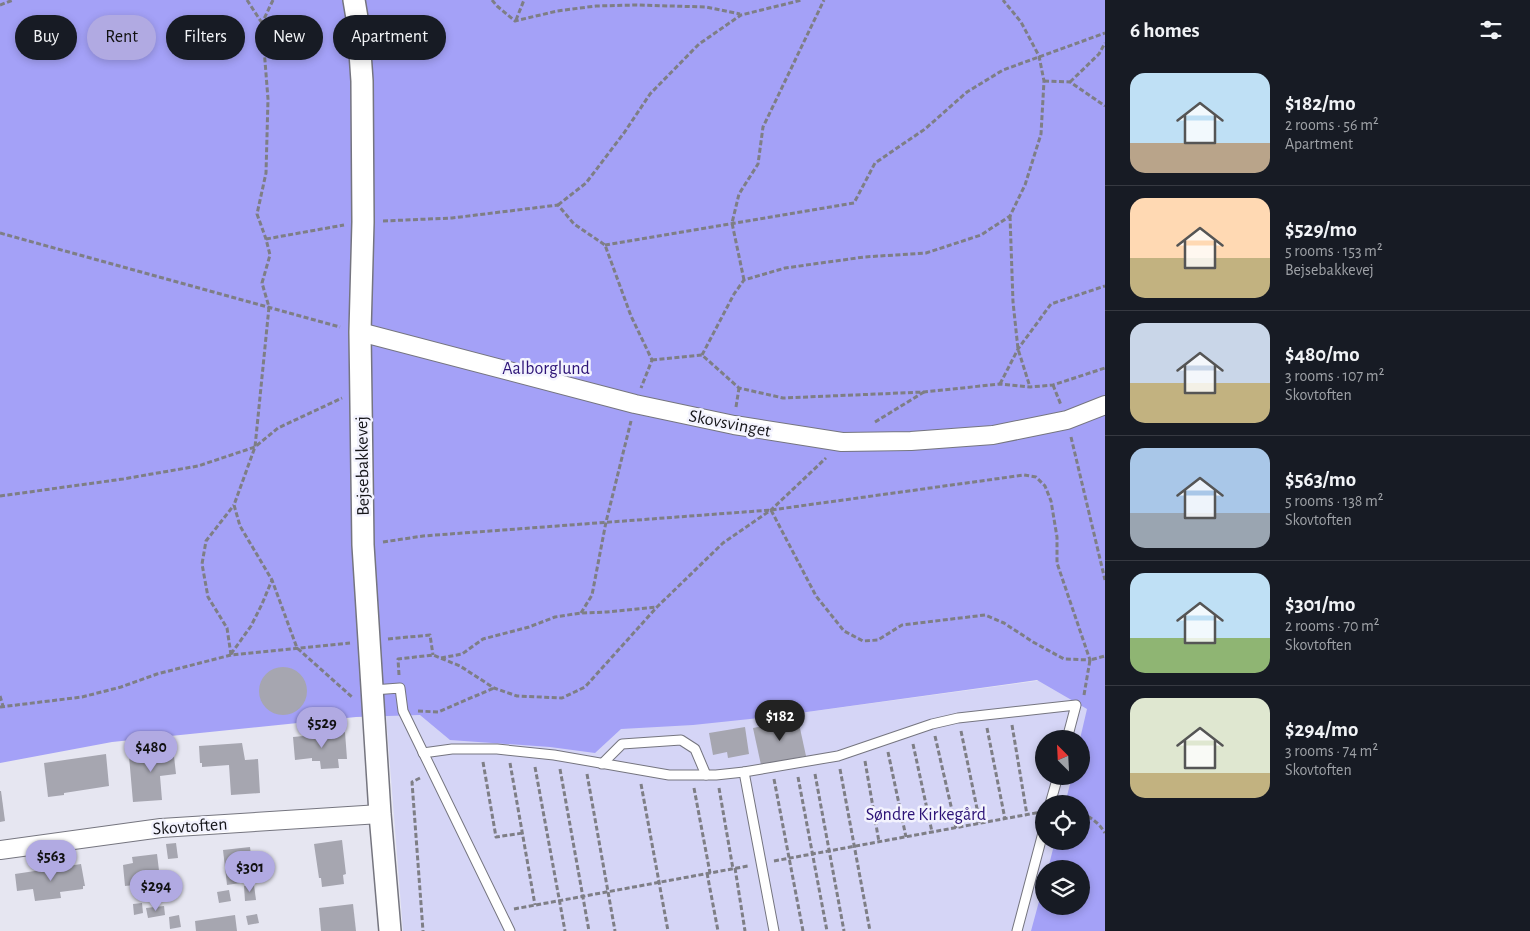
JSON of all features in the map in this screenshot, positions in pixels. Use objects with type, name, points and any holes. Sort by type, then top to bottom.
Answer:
[{"type":"street","name":"Bejsebakkevej","points":[[354,0],[358,24],[362,81],[363,222],[360,390],[363,545],[380,814],[390,931]]},
{"type":"street","name":"Skovsvinget","points":[[360,332],[635,404],[734,425],[842,442],[911,441],[993,435],[1067,420],[1105,405]]},
{"type":"street","name":"Skovtoften","points":[[0,850],[161,828],[380,814]]},
{"type":"lane","points":[[372,690],[400,688],[403,711],[510,931]]},
{"type":"lane","points":[[423,753],[452,749],[508,750],[558,756],[669,775],[716,775],[772,768],[838,756],[932,724],[958,718],[1076,705],[1069,730]]},
{"type":"lane","points":[[602,764],[622,744],[681,740],[695,749],[706,775]]},
{"type":"lane","points":[[744,772],[774,931]]},
{"type":"lane","points":[[1017,931],[1038,850]]},
{"type":"path","points":[[0,5],[14,0]]},
{"type":"path","points":[[247,0],[257,15]]},
{"type":"path","points":[[266,15],[273,0]]},
{"type":"path","points":[[492,0],[516,21]]},
{"type":"path","points":[[516,21],[524,0]]},
{"type":"path","points":[[266,239],[363,222],[452,218],[558,205],[586,183],[624,133],[650,94],[699,44],[741,15],[802,0]]},
{"type":"path","points":[[744,280],[732,223],[739,194],[758,164],[763,127],[824,0]]},
{"type":"path","points":[[1003,0],[1021,22],[1039,56],[1044,81],[1041,134],[1026,185],[1010,216],[1013,302],[1018,349],[1030,387]]},
{"type":"path","points":[[516,21],[557,11],[596,6],[706,7],[741,15]]},
{"type":"path","points":[[605,245],[854,203],[874,163],[925,128],[968,92],[1003,70],[1105,33]]},
{"type":"path","points":[[1070,82],[1099,54],[1105,44]]},
{"type":"path","points":[[231,655],[227,628],[208,597],[202,564],[206,541],[234,504],[255,447],[269,307],[262,283],[270,255],[257,214],[266,173],[268,99],[265,60]]},
{"type":"path","points":[[1044,81],[1070,82],[1105,106]]},
{"type":"path","points":[[558,205],[574,224],[605,245],[631,316],[652,360],[635,404],[606,522],[592,595],[581,612]]},
{"type":"path","points":[[702,355],[734,294],[744,280],[785,268],[864,257],[926,252],[981,235],[1010,216]]},
{"type":"path","points":[[0,233],[360,332]]},
{"type":"path","points":[[1000,384],[1018,349],[1052,304],[1105,286]]},
{"type":"path","points":[[652,360],[702,355],[739,388],[783,398],[924,392],[1000,384],[1030,387],[1053,384],[1105,368]]},
{"type":"path","points":[[0,496],[124,479],[198,466],[255,447],[278,428],[360,390]]},
{"type":"path","points":[[875,422],[924,392]]},
{"type":"path","points":[[1067,420],[1105,580]]},
{"type":"path","points":[[400,688],[398,659],[433,656],[460,666],[494,688],[517,696],[562,698],[585,687],[657,606],[723,543],[771,510],[842,442]]},
{"type":"path","points":[[363,545],[423,536],[771,510],[1024,475],[1036,477],[1045,486],[1051,501],[1057,537],[1058,563],[1090,660],[1085,693],[1076,705]]},
{"type":"path","points":[[234,504],[240,526],[272,580],[297,648],[360,704],[374,712]]},
{"type":"path","points":[[771,510],[816,596],[844,631],[863,641],[878,640],[902,625],[985,615],[1004,623],[1064,659],[1090,660],[1105,656]]},
{"type":"path","points":[[231,655],[251,626],[272,580]]},
{"type":"path","points":[[440,658],[462,654],[483,639],[529,627],[555,617],[581,612],[608,612],[657,606]]},
{"type":"path","points":[[0,696],[1,706],[82,697],[121,687],[157,674],[231,655],[430,635],[433,656]]},
{"type":"path","points":[[403,711],[438,712],[494,688]]},
{"type":"path","points":[[1010,712],[1027,815]]},
{"type":"path","points":[[984,715],[1005,819]]},
{"type":"path","points":[[958,718],[980,823]]},
{"type":"path","points":[[932,724],[956,828]]},
{"type":"path","points":[[910,731],[932,832]]},
{"type":"path","points":[[885,740],[906,837]]},
{"type":"path","points":[[863,747],[879,842]]},
{"type":"path","points":[[481,749],[496,837],[522,833]]},
{"type":"path","points":[[508,750],[535,905]]},
{"type":"path","points":[[533,753],[565,931]]},
{"type":"path","points":[[558,756],[589,931]]},
{"type":"path","points":[[838,756],[870,931]]},
{"type":"path","points":[[812,760],[844,931]]},
{"type":"path","points":[[585,761],[615,931]]},
{"type":"path","points":[[795,764],[827,931]]},
{"type":"path","points":[[772,768],[803,931]]},
{"type":"path","points":[[423,931],[412,782],[432,771]]},
{"type":"path","points":[[639,771],[668,931]]},
{"type":"path","points":[[692,775],[718,931]]},
{"type":"path","points":[[716,775],[745,931]]},
{"type":"path","points":[[1090,818],[1097,822],[1105,833]]},
{"type":"green space","name":"Aalborglund","points":[[0,0],[1105,0],[1105,931],[1031,931],[1035,915],[1090,915],[1090,860],[1050,860],[1053,850],[1090,850],[1090,795],[1067,795],[1070,785],[1090,785],[1090,730],[1082,730],[1087,709],[1037,680],[778,716],[693,725],[621,729],[595,753],[550,747],[450,740],[420,715],[356,717],[112,742],[0,763]]},
{"type":"green space","name":"Søndre Kirkegård","points":[[1095,673],[1105,931],[403,931],[386,715],[778,716]]},
{"type":"building","points":[[278,667],[288,667],[300,674],[307,686],[307,696],[300,708],[288,715],[278,715],[270,711],[263,704],[259,696],[259,686],[263,678],[270,671]]},
{"type":"building","points":[[798,719],[806,756],[761,765],[753,728]]},
{"type":"building","points":[[745,727],[749,754],[728,758],[727,752],[713,755],[709,733]]},
{"type":"building","points":[[345,732],[347,759],[338,759],[339,768],[321,769],[320,761],[312,761],[312,758],[295,760],[293,737]]},
{"type":"building","points":[[242,743],[245,760],[258,759],[260,793],[231,795],[229,765],[202,767],[199,746]]},
{"type":"building","points":[[173,747],[176,774],[160,776],[162,800],[133,802],[129,756],[143,755],[143,750]]},
{"type":"building","points":[[106,754],[109,786],[48,797],[44,763]]},
{"type":"building","points":[[0,791],[5,821],[0,822]]},
{"type":"building","points":[[342,840],[346,874],[343,875],[344,884],[322,887],[314,844]]},
{"type":"building","points":[[176,843],[178,858],[168,859],[166,844]]},
{"type":"building","points":[[250,847],[254,881],[227,885],[223,850]]},
{"type":"building","points":[[157,854],[161,887],[136,890],[135,885],[125,886],[123,865],[133,863],[132,857]]},
{"type":"building","points":[[81,864],[85,886],[83,886],[83,889],[60,892],[61,898],[35,901],[33,889],[17,891],[15,874]]},
{"type":"building","points":[[254,885],[256,900],[245,901],[244,886]]},
{"type":"building","points":[[229,890],[231,901],[219,903],[217,892]]},
{"type":"building","points":[[142,903],[143,913],[134,915],[133,904]]},
{"type":"building","points":[[353,904],[356,931],[321,931],[319,908]]},
{"type":"building","points":[[164,906],[165,915],[148,918],[146,908]]},
{"type":"building","points":[[257,914],[259,923],[248,925],[246,916]]},
{"type":"building","points":[[179,915],[181,927],[170,929],[169,917]]},
{"type":"building","points":[[235,915],[237,931],[196,931],[195,921]]}]
